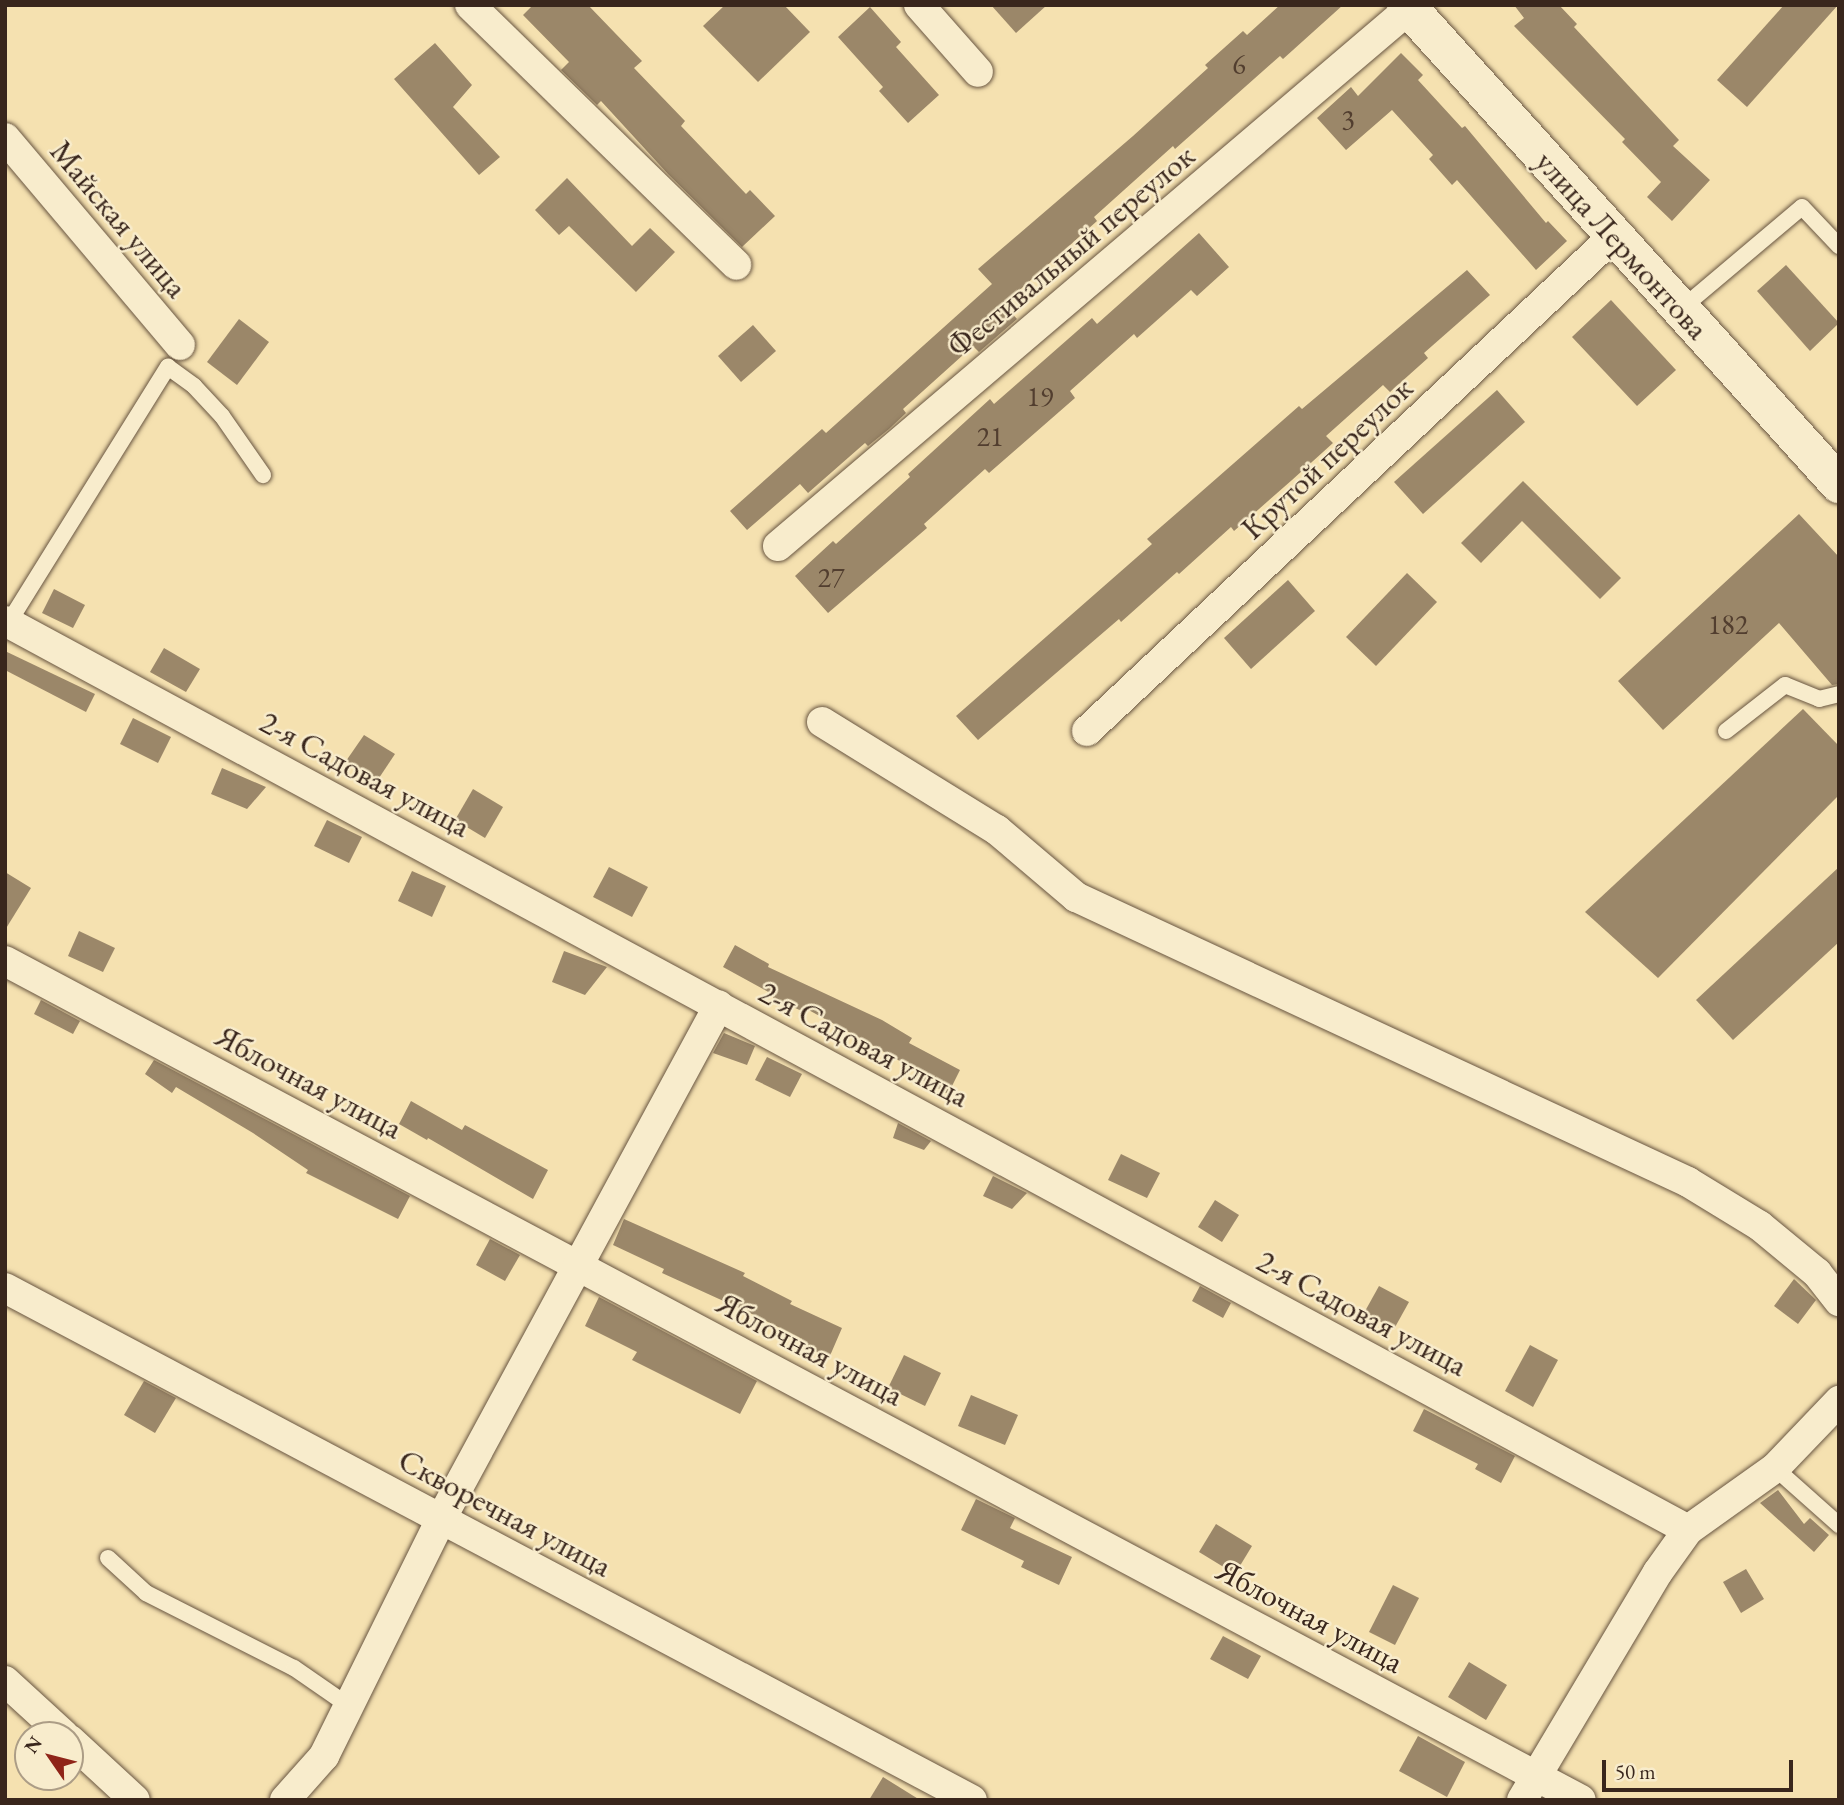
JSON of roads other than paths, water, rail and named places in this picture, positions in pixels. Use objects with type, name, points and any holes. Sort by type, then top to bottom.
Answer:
[{"type":"street","points":[[470,5],[736,265]]},
{"type":"street","points":[[919,5],[978,72]]},
{"type":"street","name":"улица Лермонтова","points":[[1408,7],[1839,484]]},
{"type":"street","name":"Фестивальный переулок","points":[[778,546],[1408,7]]},
{"type":"street","name":"Майская улица","points":[[5,138],[180,345]]},
{"type":"street","name":"Крутой переулок","points":[[1087,730],[1614,236]]},
{"type":"street","name":"2-я Садовая улица","points":[[7,622],[1688,1530]]},
{"type":"street","points":[[822,722],[996,830],[1076,897],[1688,1182],[1760,1226],[1817,1273],[1839,1301]]},
{"type":"street","name":"Яблочная улица","points":[[5,961],[578,1264],[1529,1788],[1581,1800]]},
{"type":"street","points":[[285,1800],[324,1756],[440,1519],[719,1005]]},
{"type":"street","name":"Скворечная улица","points":[[5,1288],[972,1800]]},
{"type":"street","points":[[1529,1788],[1658,1572],[1688,1530],[1775,1468],[1839,1401]]},
{"type":"street","points":[[5,1681],[49,1721]]},
{"type":"street","points":[[84,1753],[135,1800]]},
{"type":"lane","points":[[1681,310],[1802,207],[1839,246]]},
{"type":"lane","points":[[7,622],[168,367],[194,386],[222,416],[263,475]]},
{"type":"lane","points":[[1726,730],[1785,685],[1819,699],[1839,694]]},
{"type":"lane","points":[[1775,1468],[1839,1525]]},
{"type":"lane","points":[[108,1558],[146,1593],[294,1668],[349,1706]]}]
